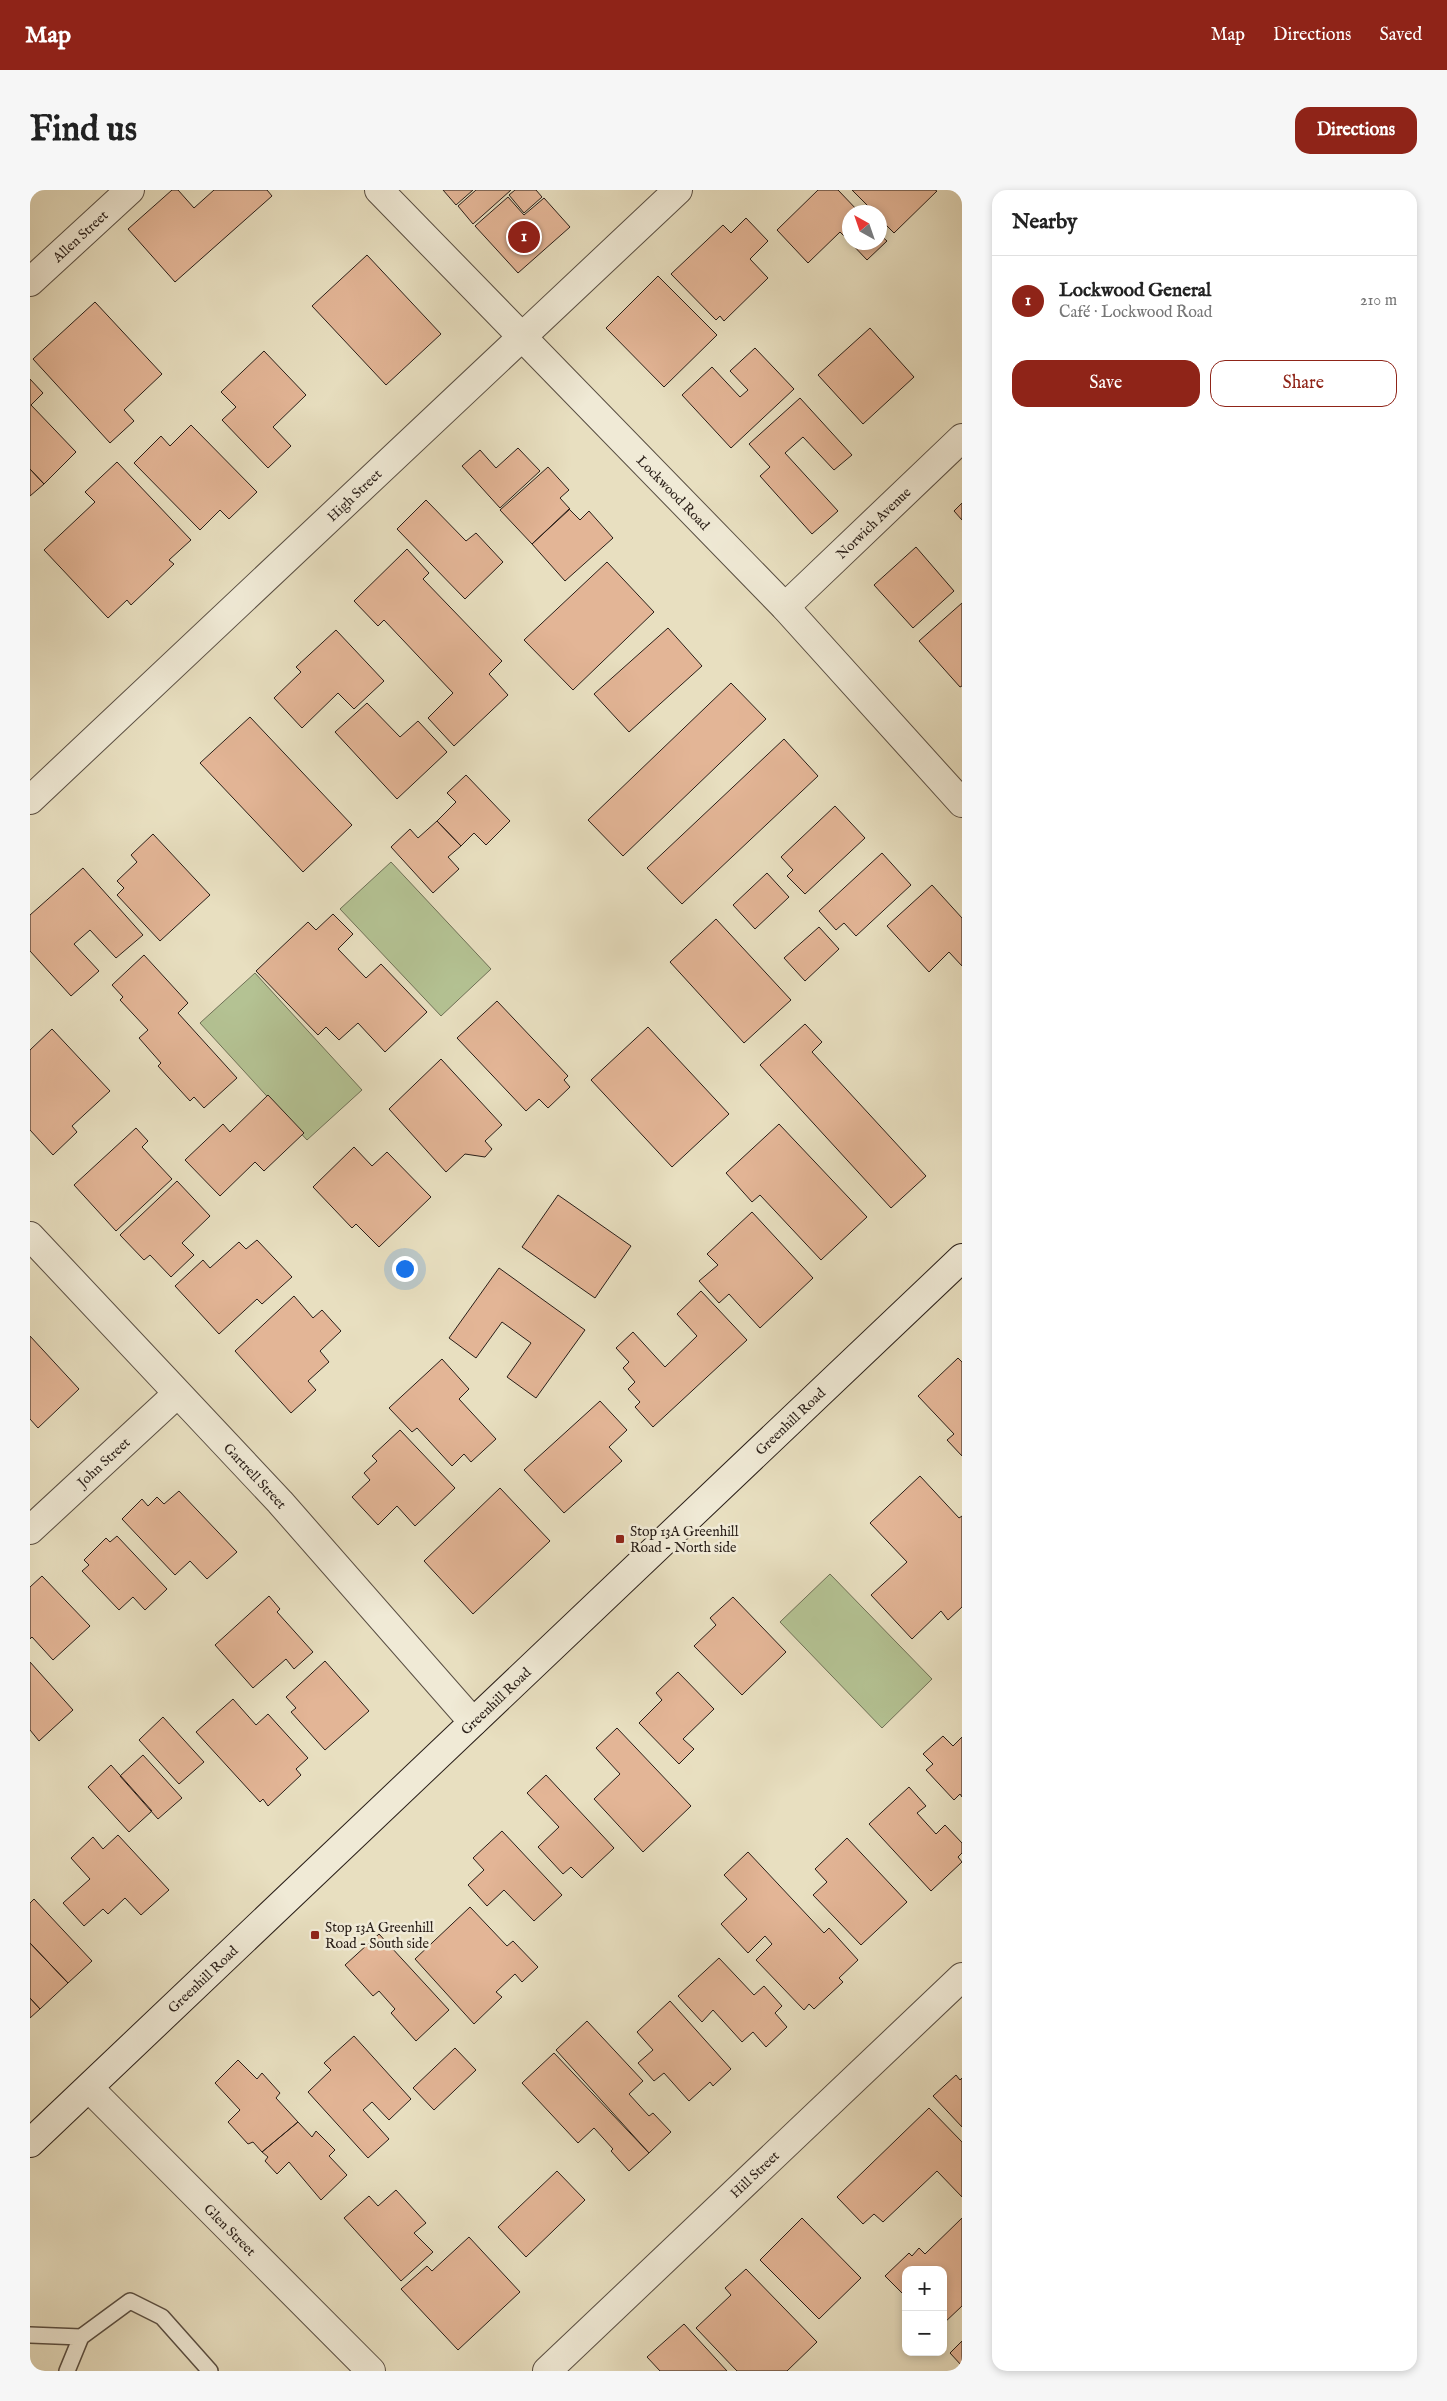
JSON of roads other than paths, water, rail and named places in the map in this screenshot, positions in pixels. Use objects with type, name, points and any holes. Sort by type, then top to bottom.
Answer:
[{"type":"street","name":"Allen Street","points":[[30,282],[130,190]]},
{"type":"street","name":"Lockwood Road","points":[[379,190],[785,607],[962,803]]},
{"type":"street","name":"High Street","points":[[30,800],[678,190]]},
{"type":"street","name":"Norwich Avenue","points":[[785,607],[962,438]]},
{"type":"street","name":"Gartrell Street","points":[[30,1236],[280,1502],[472,1722]]},
{"type":"street","name":"Greenhill Road","points":[[30,2143],[962,1258]]},
{"type":"street","name":"John Street","points":[[30,1530],[177,1394]]},
{"type":"street","name":"Hill Street","points":[[547,2371],[962,1977]]},
{"type":"street","name":"Glen Street","points":[[89,2088],[371,2371]]},
{"type":"lane","points":[[67,2371],[81,2337],[130,2301],[162,2317],[210,2371]]},
{"type":"lane","points":[[30,2334],[81,2337]]},
{"type":"place","name":"Lockwood General","points":[[524,237]]},
{"type":"place","name":"Stop 13A Greenhill Road - North side","points":[[620,1539]]},
{"type":"place","name":"Stop 13A Greenhill Road - South side","points":[[315,1935]]}]
